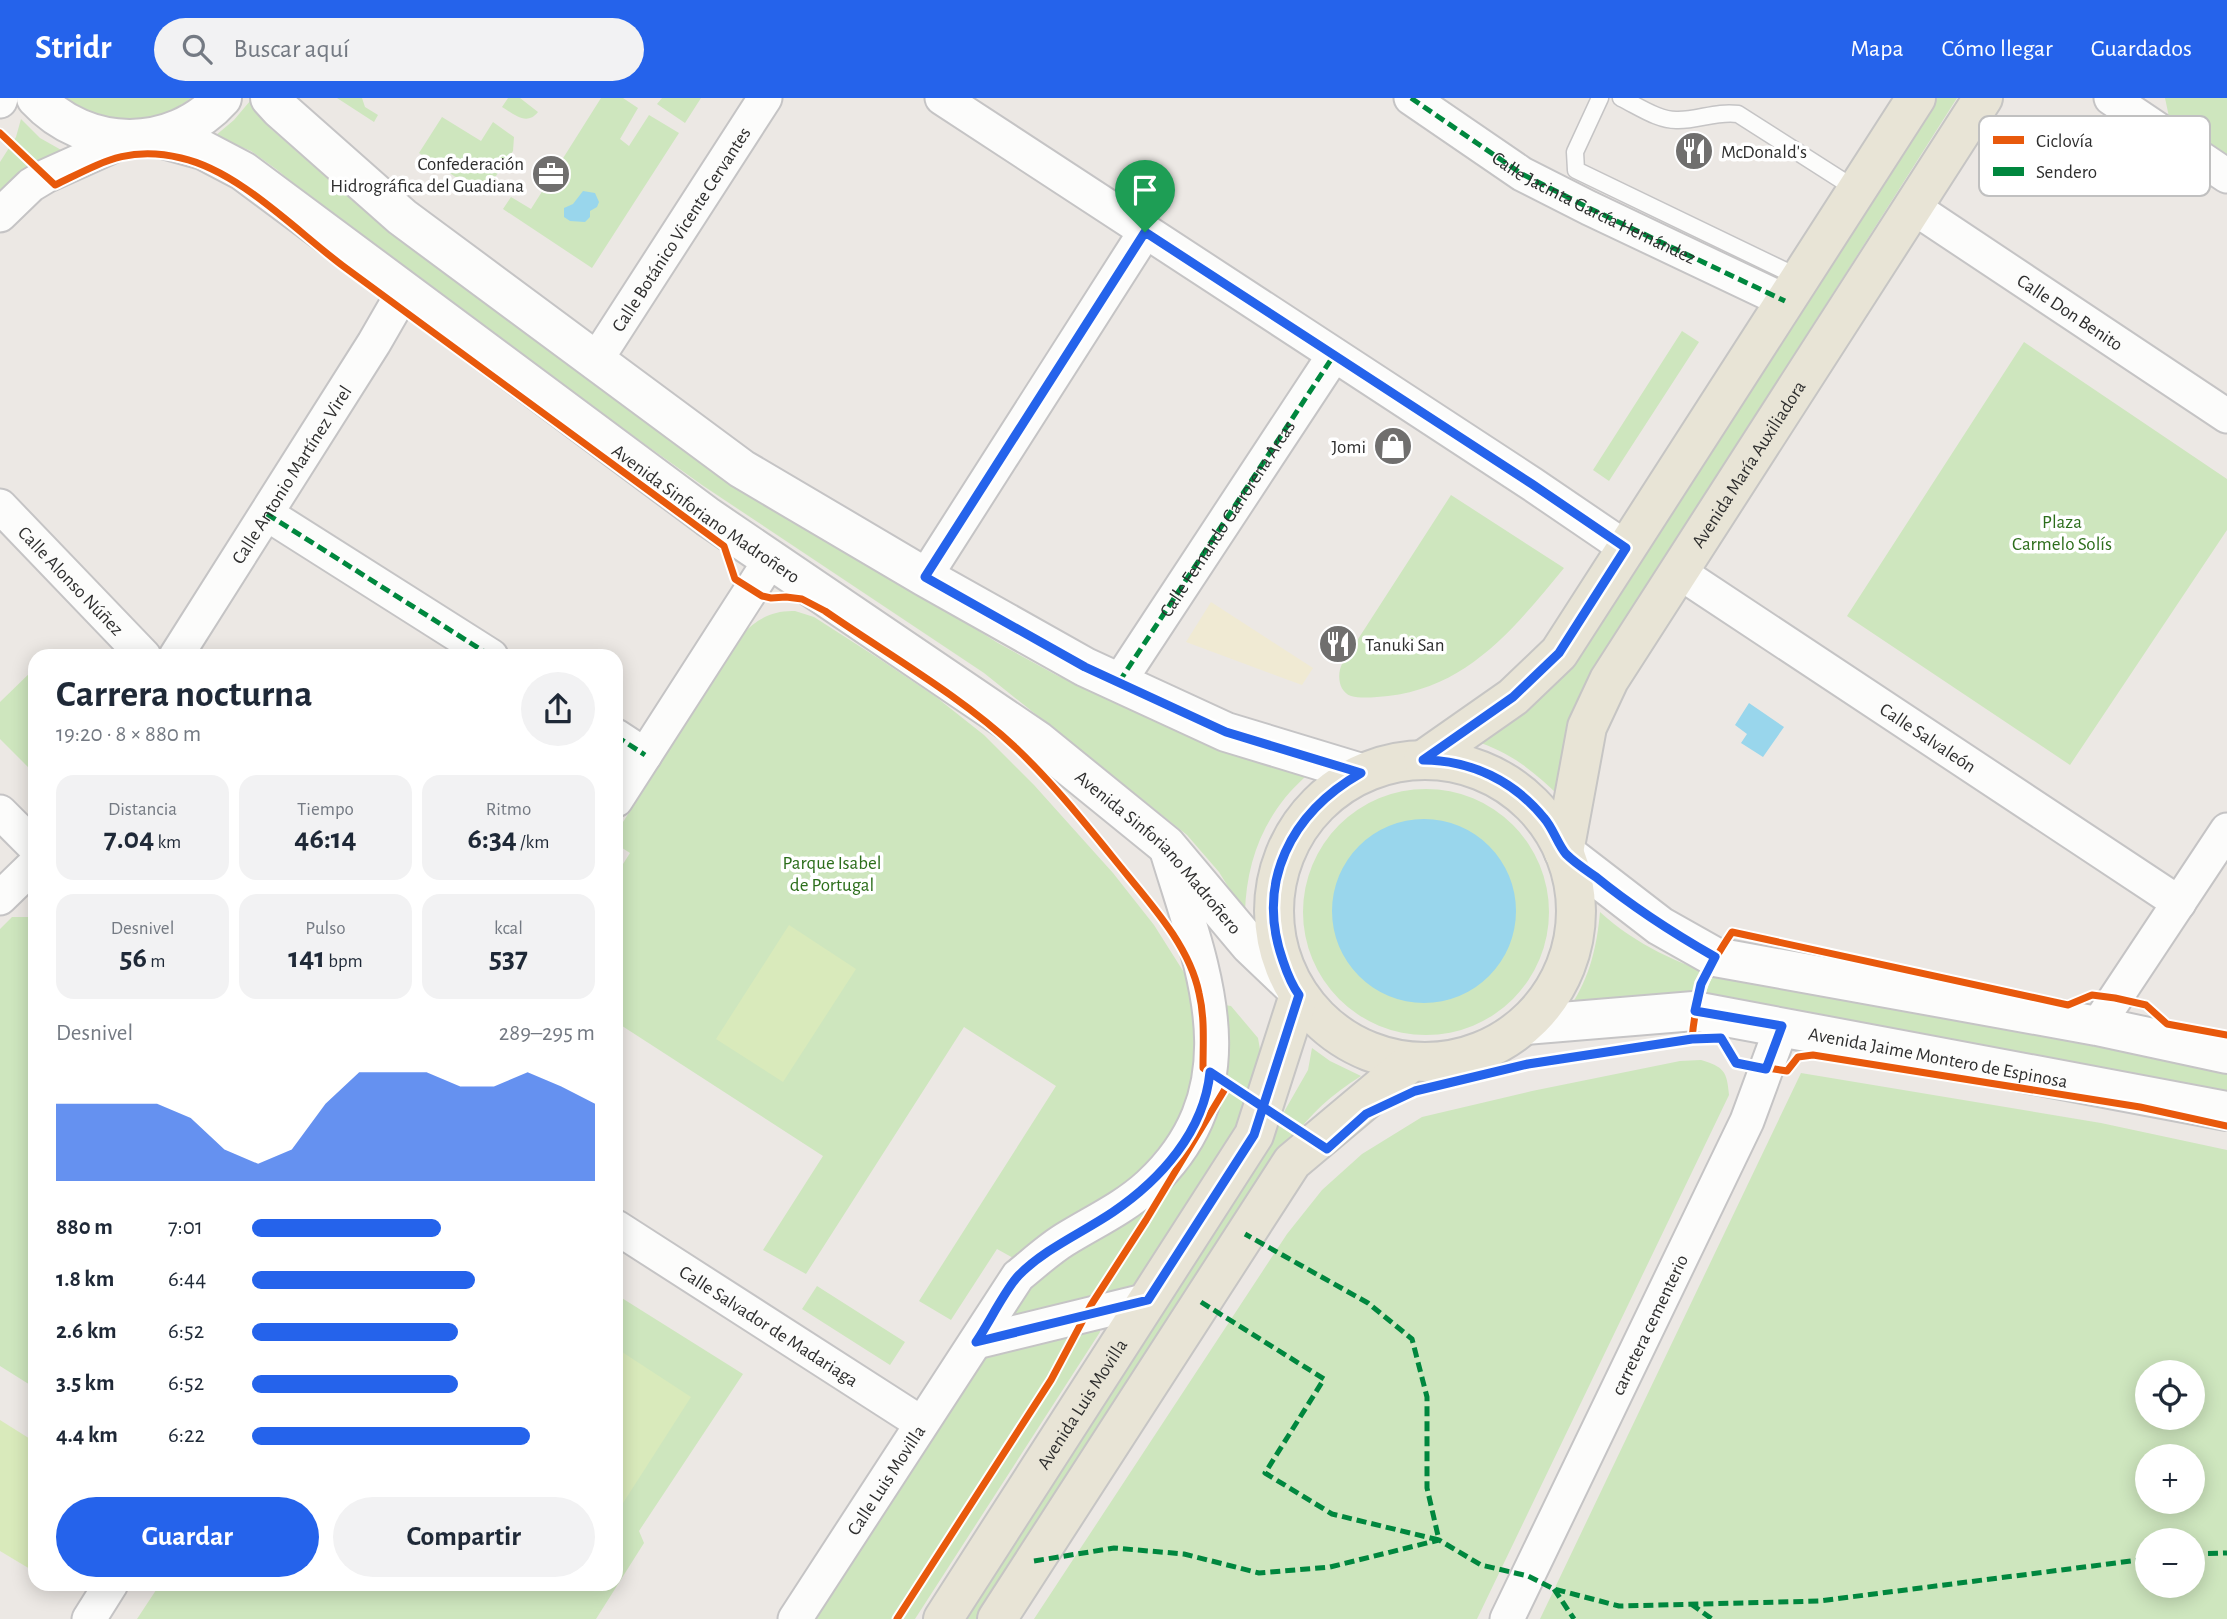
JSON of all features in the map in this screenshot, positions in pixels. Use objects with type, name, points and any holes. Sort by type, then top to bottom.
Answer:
[{"type":"main road","name":"Avenida Sinforiano Madroñero","points":[[36,98],[53,114],[87,133],[141,138],[202,150],[243,171],[708,517],[1038,741],[1166,845],[1250,945],[1295,990]]},
{"type":"main road","points":[[141,138],[186,127],[222,98]]},
{"type":"main road","points":[[270,98],[279,109],[402,217],[742,469],[1085,667],[1226,732],[1361,773]]},
{"type":"main road","points":[[1423,760],[1513,697],[1559,653],[1916,98]]},
{"type":"main road","name":"Avenida María Auxiliadora","points":[[1564,852],[1587,727],[1609,680],[1983,98]]},
{"type":"main road","points":[[1423,760],[1461,764],[1486,772],[1508,784],[1528,800],[1545,819],[1564,852],[1575,889],[1577,914],[1574,940],[1567,964],[1556,988],[1542,1008],[1505,1040],[1483,1051],[1436,1063],[1387,1058],[1342,1038],[1322,1023],[1295,990],[1275,939],[1274,927],[1274,890],[1280,866],[1289,843],[1319,802],[1361,773],[1385,765],[1423,760]]},
{"type":"main road","points":[[1564,852],[1660,926],[1715,957],[2097,1026],[2227,1054]]},
{"type":"main road","name":"Avenida Luis Movilla","points":[[943,1619],[1254,1135],[1295,990]]},
{"type":"main road","name":"Avenida Jaime Montero de Espinosa","points":[[1525,1025],[1695,1011],[2227,1111]]},
{"type":"main road","points":[[997,1619],[1292,1162],[1411,1062]]},
{"type":"street","name":"Calle Botánico Vicente Cervantes","points":[[596,360],[765,98]]},
{"type":"street","points":[[942,98],[1626,548]]},
{"type":"street","name":"Calle Jacinta García Hernández","points":[[1411,98],[1522,174],[1589,208],[1793,290]]},
{"type":"street","points":[[2127,102],[2146,116]]},
{"type":"street","points":[[0,215],[31,185],[46,176],[141,138]]},
{"type":"street","points":[[2210,163],[2227,176]]},
{"type":"street","name":"Calle Don Benito","points":[[1913,207],[2227,416]]},
{"type":"street","points":[[925,577],[1145,232]]},
{"type":"street","name":"Calle Antonio Martínez Virel","points":[[180,649],[404,291]]},
{"type":"street","name":"Calle Fernando Garrorena Arcas","points":[[1119,682],[1334,355]]},
{"type":"street","name":"Calle Alonso Núñez","points":[[0,506],[137,649]]},
{"type":"street","points":[[267,514],[480,649]]},
{"type":"street","points":[[623,789],[771,559]]},
{"type":"street","name":"Calle Salvaleón","points":[[1679,572],[2179,904]]},
{"type":"street","points":[[623,741],[645,755]]},
{"type":"street","points":[[0,812],[28,840]]},
{"type":"street","points":[[2097,1026],[2227,830]]},
{"type":"street","name":"Calle Luis Movilla","points":[[795,1619],[1018,1276],[1063,1241],[1112,1213],[1147,1186],[1169,1164],[1187,1138],[1202,1106],[1209,1080],[1212,1054],[1211,1006],[1166,845]]},
{"type":"street","points":[[0,898],[28,870]]},
{"type":"street","name":"carretera cementerio","points":[[1507,1619],[1747,1121],[1782,1026]]},
{"type":"street","name":"Calle Salvador de Madariaga","points":[[623,1231],[921,1423]]},
{"type":"street","points":[[976,1342],[1148,1300]]},
{"type":"street","points":[[89,1619],[107,1591]]},
{"type":"lane","points":[[1600,98],[1575,152],[1574,165],[1580,173],[1793,290]]},
{"type":"lane","points":[[1621,98],[1668,119],[1678,120],[1719,113],[1738,114],[1857,190]]},
{"type":"green space","points":[[65,98],[191,98],[161,114],[128,119],[96,114]]},
{"type":"green space","points":[[337,98],[362,98],[365,107],[378,115],[374,122]]},
{"type":"green space","points":[[508,98],[520,98],[538,112],[525,119],[516,116],[502,107]]},
{"type":"green space","points":[[601,98],[623,98],[638,108],[620,139],[629,146],[649,115],[679,133],[592,268],[503,209],[511,197],[531,209]]},
{"type":"green space","points":[[662,98],[701,98],[685,123],[657,104]]},
{"type":"green space","points":[[1937,98],[1957,98],[1588,679],[1574,718],[1560,797],[1521,763],[1499,750],[1474,741],[1583,647]]},
{"type":"green space","points":[[2165,98],[2227,98],[2227,167],[2210,156],[2210,116],[2169,116]]},
{"type":"green space","points":[[250,101],[271,129],[381,225],[715,466],[998,643],[1058,676],[1229,750],[1305,777],[1279,806],[1260,839],[1249,875],[1245,914],[1219,872],[1187,835],[984,673],[702,485],[387,260],[251,151],[215,136],[234,120]]},
{"type":"green space","points":[[442,117],[481,141],[493,122],[514,137],[513,151],[483,195],[419,153]]},
{"type":"green space","points":[[21,119],[40,138],[63,151],[30,168],[0,192],[0,162],[16,137]]},
{"type":"green space","points":[[1682,331],[1699,342],[1609,481],[1593,470]]},
{"type":"green space","name":"Plaza Carmelo Solís","points":[[2024,342],[2227,479],[2227,530],[2070,765],[1847,616]]},
{"type":"green space","points":[[1451,495],[1564,568],[1509,632],[1467,667],[1417,690],[1364,698],[1347,694],[1340,682],[1342,664]]},
{"type":"green space","name":"Parque Isabel de Portugal","points":[[795,611],[814,617],[936,697],[984,735],[1034,785],[1113,873],[1154,925],[1185,974],[1194,994],[1199,1063],[1178,1126],[1126,1185],[1015,1259],[997,1249],[951,1320],[919,1301],[1056,1086],[964,1027],[806,1274],[763,1250],[823,1156],[623,1027],[623,864],[630,853],[623,848],[623,822],[743,634],[766,616]]},
{"type":"green space","points":[[28,675],[28,767],[0,739],[0,702]]},
{"type":"green space","points":[[1414,789],[1438,789],[1462,794],[1484,803],[1513,825],[1540,865],[1547,888],[1547,936],[1540,959],[1513,999],[1484,1021],[1462,1030],[1438,1035],[1414,1035],[1390,1030],[1368,1021],[1348,1007],[1331,990],[1317,970],[1308,948],[1303,924],[1303,900],[1308,876],[1317,854],[1331,834],[1348,817],[1368,803],[1390,794]]},
{"type":"green space","points":[[1600,912],[1643,944],[1725,978],[2227,1071],[2227,1093],[1570,1007],[1583,984],[1591,961]]},
{"type":"green space","points":[[12,917],[28,917],[28,1384],[0,1366],[0,929]]},
{"type":"green space","points":[[789,925],[856,969],[783,1082],[716,1039]]},
{"type":"green space","points":[[1225,1005],[1231,1006],[1258,1038],[1262,1061],[1246,1117],[1136,1291],[1015,1319],[1008,1314],[1027,1284],[1155,1191]]},
{"type":"green space","points":[[1312,1048],[1330,1061],[1361,1076],[1322,1105],[1290,1142],[982,1619],[958,1619],[1273,1131],[1308,1070]]},
{"type":"green space","points":[[1701,1060],[1723,1071],[1729,1095],[1477,1619],[1034,1619],[1287,1234],[1322,1190],[1362,1154],[1422,1117],[1532,1091],[1680,1061]]},
{"type":"green space","points":[[1801,1073],[2101,1123],[2227,1150],[2227,1619],[1540,1619]]},
{"type":"green space","points":[[817,1286],[905,1342],[890,1365],[802,1309]]},
{"type":"green space","points":[[623,1299],[743,1374],[639,1531],[644,1543],[623,1576]]},
{"type":"green space","points":[[1100,1324],[1100,1332],[915,1619],[810,1619],[982,1355]]},
{"type":"green space","points":[[623,1353],[691,1397],[623,1503]]},
{"type":"green space","points":[[0,1420],[28,1438],[28,1568],[0,1551]]},
{"type":"green space","points":[[155,1591],[614,1591],[596,1619],[137,1619]]},
{"type":"sand","points":[[1211,602],[1313,668],[1302,685],[1186,642]]},
{"type":"water","points":[[583,191],[595,193],[599,202],[597,207],[590,211],[590,217],[585,222],[570,221],[564,217],[564,208],[573,204]]},
{"type":"water","points":[[1749,703],[1784,727],[1763,757],[1741,743],[1747,734],[1735,725]]},
{"type":"water","points":[[1424,819],[1442,820],[1459,826],[1475,834],[1489,846],[1501,860],[1509,876],[1515,893],[1515,929],[1509,946],[1501,962],[1489,976],[1475,988],[1459,996],[1442,1002],[1424,1003],[1406,1002],[1389,996],[1373,988],[1359,976],[1347,962],[1339,946],[1333,929],[1332,911],[1333,893],[1339,876],[1347,860],[1359,846],[1373,834],[1389,826],[1406,820]]},
{"type":"marked path","points":[[1411,98],[1522,174],[1785,301]]},
{"type":"marked path","points":[[1119,682],[1334,355]]},
{"type":"marked path","points":[[267,514],[480,649]]},
{"type":"marked path","points":[[623,741],[645,755]]},
{"type":"marked path","points":[[1201,1302],[1324,1379],[1265,1473],[1332,1514],[1439,1540],[1427,1488],[1427,1397],[1412,1339],[1368,1303],[1245,1234]]},
{"type":"marked path","points":[[1034,1561],[1114,1548],[1184,1554],[1259,1573],[1330,1567],[1439,1540],[1481,1565],[1528,1576],[1554,1589],[1619,1606],[1819,1601],[2135,1561]]},
{"type":"marked path","points":[[2205,1554],[2227,1553]]},
{"type":"marked path","points":[[1554,1589],[1574,1619]]},
{"type":"marked path","points":[[1691,1604],[1712,1619]]},
{"type":"cycle path","points":[[0,133],[55,185],[115,158],[145,154],[181,158],[224,175],[266,203],[343,266],[724,546],[735,579],[762,596],[802,599],[825,611],[972,711],[1016,748],[1046,778],[1171,931],[1188,961],[1199,993],[1203,1021],[1203,1068],[1327,1149],[1366,1114],[1415,1091],[1528,1064],[1692,1039],[1721,1038],[1736,1063],[1787,1071],[1798,1057],[1813,1055],[2140,1107],[2227,1126]]},
{"type":"cycle path","points":[[1692,1039],[1696,1008],[1704,982],[1732,932],[2068,1005],[2092,995],[2115,998],[2146,1005],[2167,1024],[2227,1035]]},
{"type":"cycle path","points":[[897,1619],[1051,1380],[1091,1305],[1228,1084]]},
{"type":"place","name":"McDonald's","points":[[1694,151]]},
{"type":"place","name":"Confederación Hidrográfica del Guadiana","points":[[551,174]]},
{"type":"place","name":"Jomi","points":[[1393,446]]},
{"type":"place","name":"Tanuki San","points":[[1338,644]]},
{"type":"route","points":[[1145,232],[925,577],[1085,667],[1226,732],[1361,773],[1319,802],[1289,843],[1280,866],[1274,890],[1275,939],[1292,985],[1299,995],[1263,1107],[1210,1072],[1202,1106],[1187,1138],[1169,1164],[1147,1186],[1112,1213],[1063,1241],[1018,1276],[976,1342],[1148,1300],[1254,1135],[1263,1107],[1327,1149],[1366,1114],[1415,1091],[1528,1064],[1692,1039],[1721,1038],[1736,1063],[1766,1069],[1782,1026],[1695,1011],[1701,984],[1715,957],[1660,926],[1564,852],[1545,819],[1528,800],[1508,784],[1486,772],[1461,764],[1423,760],[1513,697],[1559,653],[1626,548],[1145,232]]}]
